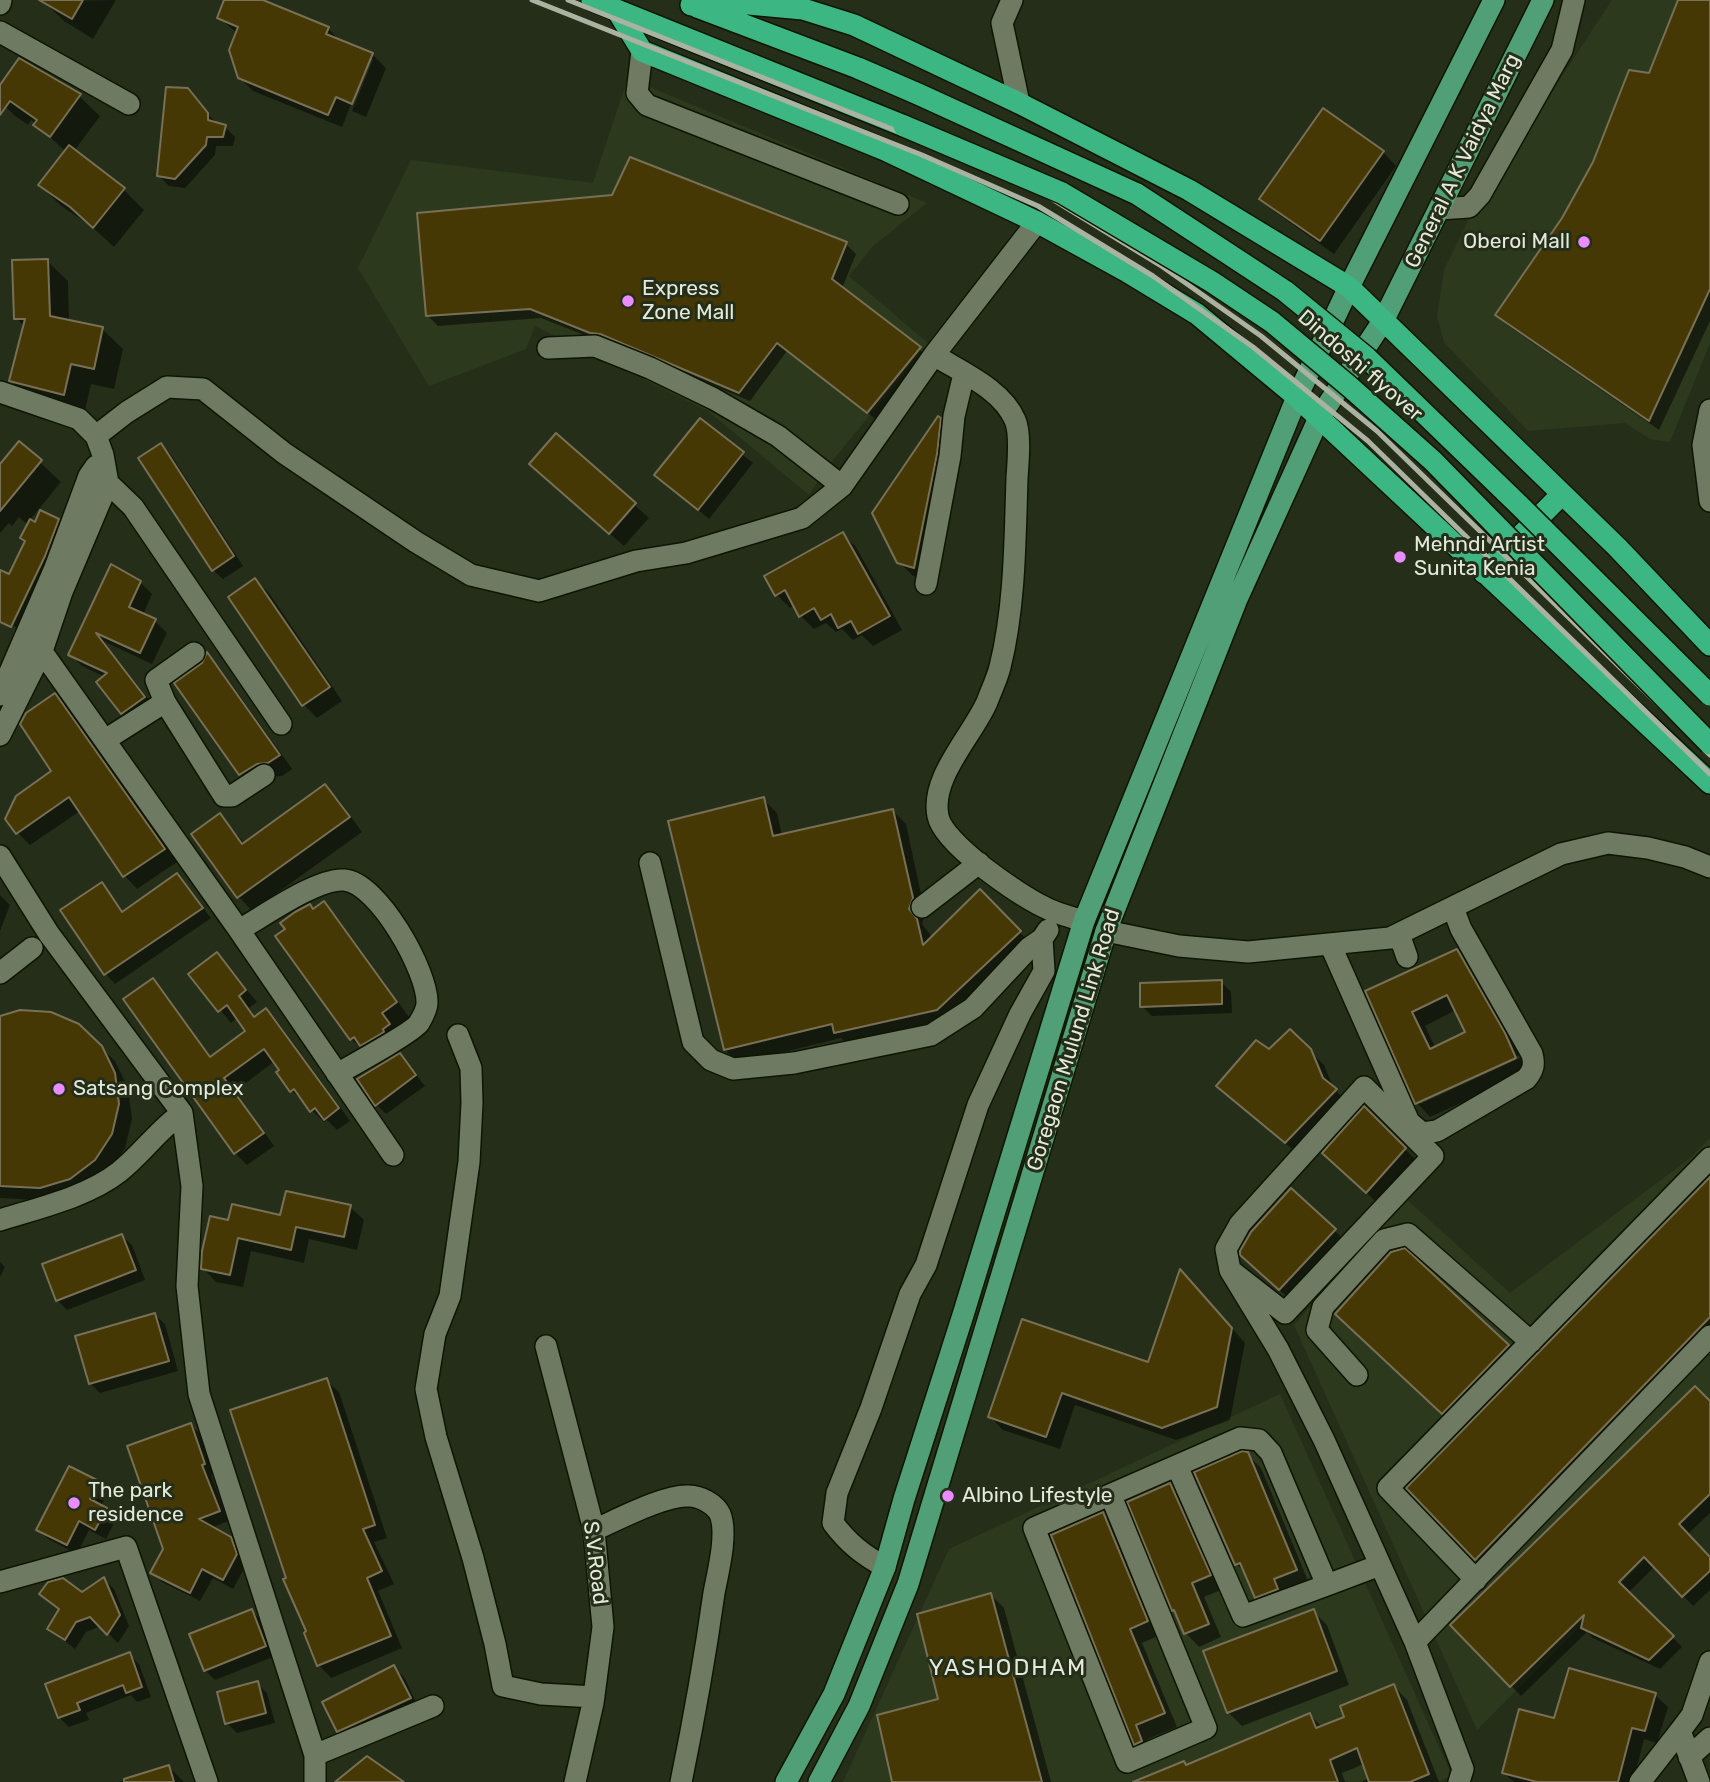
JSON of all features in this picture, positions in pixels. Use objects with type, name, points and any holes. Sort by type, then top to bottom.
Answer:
[{"type":"highway","name":"Dindoshi flyover","points":[[592,0],[761,67],[1062,193],[1212,282],[1272,322],[1433,461],[1710,744]]},
{"type":"highway","points":[[685,3],[727,2],[803,9],[854,25],[1018,103],[1189,190],[1349,288],[1618,547],[1710,645]]},
{"type":"highway","name":"Dindoshi flyover","points":[[685,3],[858,68],[1137,194],[1285,291],[1367,358],[1401,390],[1710,695]]},
{"type":"highway","points":[[618,12],[642,51],[885,150],[1037,222],[1197,314],[1297,397],[1710,783]]},
{"type":"highway","points":[[1484,573],[1562,494]]},
{"type":"main road","name":"General A K Vaidya Marg","points":[[1297,397],[1494,0]]},
{"type":"main road","name":"General A K Vaidya Marg","points":[[1383,321],[1543,0]]},
{"type":"main road","name":"Goregaon Mulund Link Road","points":[[819,1782],[859,1706],[908,1584],[1106,931],[1237,599],[1319,418],[1383,321]]},
{"type":"main road","name":"Goregaon Mulund Link Road","points":[[786,1782],[834,1694],[885,1567],[1084,922],[1297,397]]},
{"type":"main road","points":[[904,1499],[931,1509]]},
{"type":"street","points":[[1012,0],[1002,23],[1018,103]]},
{"type":"street","points":[[1439,209],[1469,207],[1480,195],[1562,50],[1574,0]]},
{"type":"street","points":[[0,32],[129,104]]},
{"type":"street","points":[[642,51],[637,93],[647,105],[898,204]]},
{"type":"street","points":[[0,735],[42,651],[98,480],[99,446],[127,412],[167,387],[202,389],[285,453],[471,575],[539,590],[636,561],[686,553],[802,518],[842,486],[934,355],[1037,222]]},
{"type":"street","points":[[548,348],[596,346],[650,368],[714,399],[778,436],[842,486]]},
{"type":"street","points":[[934,355],[1005,403],[1016,422],[1018,460],[1010,608],[1000,669],[986,704],[941,782],[936,799],[938,819],[949,837],[1026,897],[1060,914],[1084,922]]},
{"type":"street","points":[[926,584],[950,456],[954,415],[964,374]]},
{"type":"street","points":[[0,393],[79,419],[99,446]]},
{"type":"street","points":[[1710,410],[1703,444],[1710,500]]},
{"type":"street","points":[[0,695],[55,568],[98,480]]},
{"type":"street","points":[[98,480],[133,507],[281,724]]},
{"type":"street","points":[[28,632],[239,930],[393,1155]]},
{"type":"street","points":[[194,653],[156,680],[164,702],[224,796],[232,796],[264,775]]},
{"type":"street","points":[[105,740],[164,702]]},
{"type":"street","points":[[1106,931],[1179,946],[1248,952],[1390,938],[1561,854],[1608,843],[1672,854],[1710,867]]},
{"type":"street","points":[[0,856],[49,934],[182,1113],[192,1186],[187,1286],[199,1394],[315,1755],[315,1782]]},
{"type":"street","points":[[650,863],[693,1042],[711,1060],[733,1069],[794,1063],[931,1035],[973,1008],[1029,948],[1042,939],[1060,914]]},
{"type":"street","points":[[922,907],[979,863]]},
{"type":"street","points":[[239,930],[324,882],[347,880],[370,893],[394,924],[420,972],[427,1004],[418,1026],[337,1074]]},
{"type":"street","points":[[1330,944],[1409,1122],[1422,1133],[1429,1134],[1526,1080],[1534,1062],[1461,929],[1453,908]]},
{"type":"street","points":[[1399,934],[1407,957]]},
{"type":"street","points":[[885,1567],[847,1542],[833,1523],[837,1493],[871,1408],[910,1294],[926,1265],[978,1105],[1020,1014],[1044,971],[1042,939]]},
{"type":"street","points":[[0,973],[32,948]]},
{"type":"street","points":[[457,1035],[471,1069],[469,1162],[450,1296],[435,1334],[426,1389],[436,1437],[480,1583],[503,1686],[541,1694],[594,1696]]},
{"type":"street","points":[[1230,1270],[1285,1313],[1433,1156],[1364,1087],[1233,1234],[1226,1249],[1230,1270],[1278,1349],[1324,1440],[1415,1642],[1464,1769],[1465,1780]]},
{"type":"street","points":[[0,1220],[76,1196],[119,1172],[166,1124],[182,1113]]},
{"type":"street","points":[[1476,1580],[1388,1488],[1710,1158]]},
{"type":"street","points":[[1357,1375],[1317,1330],[1322,1307],[1384,1240],[1408,1234],[1531,1342]]},
{"type":"street","points":[[1415,1642],[1710,1336]]},
{"type":"street","name":"S.V.Road","points":[[546,1346],[594,1530],[603,1627],[594,1696],[575,1782]]},
{"type":"street","points":[[1111,1496],[1206,1728],[1127,1762],[1034,1528],[1240,1438],[1259,1440],[1271,1453],[1327,1585]]},
{"type":"street","points":[[1177,1466],[1243,1616],[1380,1565]]},
{"type":"street","points":[[594,1530],[664,1501],[690,1496],[712,1504],[719,1513],[723,1529],[716,1586],[698,1699],[681,1782]]},
{"type":"street","points":[[0,1582],[126,1547],[206,1782]]},
{"type":"street","points":[[1640,1782],[1692,1715],[1710,1662]]},
{"type":"street","points":[[315,1755],[432,1706]]},
{"type":"street","points":[[1680,1731],[1699,1782]]},
{"type":"street","points":[[1689,1756],[1710,1738]]},
{"type":"shaded area","name":"Oberoi Mall","points":[[1612,0],[1710,0],[1710,343],[1670,442],[1650,439],[1625,423],[1528,431],[1444,342],[1437,317],[1444,270],[1471,215]]},
{"type":"shaded area","name":"Express Zone Mall","points":[[628,78],[927,203],[874,245],[849,276],[929,344],[827,467],[809,495],[708,411],[535,326],[526,349],[429,386],[358,268],[411,160],[593,183]]},
{"type":"shaded area","points":[[1710,1138],[1710,1496],[1477,1730],[1294,1325],[1406,1199],[1510,1293],[1689,1159]]},
{"type":"shaded area","points":[[1280,1394],[1452,1776],[1437,1782],[843,1782],[949,1549]]},
{"type":"building","points":[[39,0],[83,0],[72,19]]},
{"type":"building","points":[[224,0],[263,0],[329,27],[326,34],[373,53],[352,104],[336,97],[328,115],[238,78],[229,50],[238,27],[217,18]]},
{"type":"building","points":[[1678,0],[1710,0],[1710,289],[1649,421],[1495,315],[1562,218],[1593,162],[1629,70],[1649,73]]},
{"type":"building","points":[[19,58],[81,94],[50,137],[33,125],[37,120],[10,101],[0,115],[0,85]]},
{"type":"building","points":[[166,87],[188,88],[208,113],[208,120],[226,125],[223,137],[207,137],[206,145],[175,179],[157,176]]},
{"type":"building","points":[[1323,108],[1384,151],[1320,241],[1259,199]]},
{"type":"building","points":[[69,145],[125,188],[93,228],[70,207],[38,185]]},
{"type":"building","points":[[630,157],[847,242],[832,279],[921,347],[867,413],[777,343],[739,393],[600,334],[590,333],[530,309],[426,316],[417,213],[612,195]]},
{"type":"building","points":[[48,259],[50,316],[103,327],[94,369],[71,364],[64,395],[9,381],[25,319],[14,319],[12,260]]},
{"type":"building","points":[[938,416],[941,418],[937,454],[914,568],[897,563],[872,513]]},
{"type":"building","points":[[700,418],[744,452],[698,510],[654,475]]},
{"type":"building","points":[[556,433],[636,503],[609,534],[529,464]]},
{"type":"building","points":[[19,441],[42,460],[0,511],[0,464]]},
{"type":"building","points":[[161,443],[234,556],[212,571],[138,458]]},
{"type":"building","points":[[40,510],[59,519],[45,556],[11,627],[0,622],[0,570],[9,574],[25,541],[20,538],[30,519],[35,522]]},
{"type":"building","points":[[843,532],[890,616],[858,634],[851,621],[838,628],[831,614],[821,620],[814,608],[799,617],[785,590],[775,596],[764,576]]},
{"type":"building","points":[[111,564],[141,581],[129,607],[156,619],[140,653],[96,633],[145,697],[121,714],[96,682],[107,673],[68,655]]},
{"type":"building","points":[[255,578],[330,687],[302,706],[228,597]]},
{"type":"building","points":[[207,652],[280,755],[239,775],[174,683],[202,663]]},
{"type":"building","points":[[55,693],[165,849],[123,877],[69,797],[16,834],[5,819],[16,796],[51,771],[20,724],[26,713]]},
{"type":"building","points":[[325,784],[350,817],[237,898],[191,834],[220,813],[242,844]]},
{"type":"building","points":[[764,797],[773,836],[893,809],[913,898],[909,909],[917,919],[923,945],[980,889],[1021,931],[937,1010],[834,1033],[832,1024],[724,1050],[668,821]]},
{"type":"building","points":[[177,873],[203,908],[104,975],[60,910],[102,882],[122,912]]},
{"type":"building","points":[[324,901],[397,1002],[382,1013],[390,1024],[383,1029],[384,1032],[360,1046],[354,1037],[350,1040],[275,936],[285,929],[280,923],[295,912],[310,904],[313,909]]},
{"type":"building","points":[[1457,949],[1505,1033],[1516,1058],[1415,1104],[1365,991]],"holes":[[[1447,995],[1465,1032],[1430,1049],[1412,1012]]]},
{"type":"building","points":[[217,952],[246,990],[239,996],[254,1017],[266,1008],[339,1108],[324,1120],[315,1108],[310,1112],[294,1089],[290,1092],[264,1049],[224,1078],[264,1133],[234,1154],[123,999],[153,978],[210,1057],[245,1031],[227,1005],[218,1012],[188,974]]},
{"type":"building","points":[[1222,980],[1222,1004],[1140,1007],[1140,983]]},
{"type":"building","name":"Satsang Complex","points":[[20,1010],[51,1012],[79,1024],[102,1046],[115,1073],[119,1104],[112,1134],[95,1160],[70,1179],[40,1188],[0,1186],[0,1016]]},
{"type":"building","points":[[1290,1029],[1311,1049],[1323,1078],[1337,1089],[1285,1143],[1216,1086],[1256,1040],[1269,1049]]},
{"type":"building","points":[[400,1053],[416,1075],[375,1106],[357,1079]]},
{"type":"building","points":[[1364,1106],[1406,1148],[1366,1193],[1322,1153]]},
{"type":"building","points":[[1710,1177],[1710,1317],[1475,1560],[1406,1488]]},
{"type":"building","points":[[1291,1188],[1336,1229],[1279,1290],[1240,1255],[1240,1251],[1251,1232]]},
{"type":"building","points":[[286,1191],[351,1205],[344,1237],[296,1227],[291,1250],[238,1238],[230,1275],[201,1269],[210,1216],[228,1220],[232,1204],[280,1215]]},
{"type":"building","points":[[122,1234],[136,1270],[56,1301],[42,1264]]},
{"type":"building","points":[[1405,1248],[1509,1345],[1442,1414],[1335,1314],[1391,1252]]},
{"type":"building","points":[[1180,1269],[1232,1328],[1217,1407],[1162,1428],[1062,1393],[1046,1437],[988,1417],[1022,1319],[1148,1362]]},
{"type":"building","points":[[155,1313],[169,1361],[89,1384],[75,1336]]},
{"type":"building","points":[[327,1378],[375,1525],[363,1529],[382,1571],[367,1578],[391,1636],[317,1666],[304,1633],[306,1631],[283,1579],[286,1578],[230,1410]]},
{"type":"building","points":[[1695,1386],[1710,1401],[1710,1494],[1679,1524],[1710,1557],[1710,1571],[1682,1597],[1644,1557],[1619,1582],[1674,1636],[1649,1660],[1581,1628],[1584,1615],[1510,1687],[1450,1625]]},
{"type":"building","points":[[191,1423],[205,1464],[202,1465],[220,1511],[199,1519],[231,1537],[237,1554],[223,1580],[202,1569],[190,1593],[150,1573],[163,1549],[127,1446]]},
{"type":"building","points":[[1242,1451],[1248,1452],[1297,1570],[1274,1579],[1278,1589],[1255,1598],[1240,1563],[1235,1565],[1194,1472]]},
{"type":"building","name":"The park residence","points":[[69,1466],[99,1481],[90,1499],[107,1508],[95,1530],[79,1521],[67,1545],[36,1530]]},
{"type":"building","points":[[1170,1483],[1211,1575],[1192,1583],[1209,1624],[1184,1634],[1127,1502]]},
{"type":"building","points":[[1103,1512],[1148,1621],[1130,1629],[1165,1713],[1136,1725],[1142,1741],[1134,1745],[1051,1535]]},
{"type":"building","points":[[104,1577],[120,1615],[107,1635],[90,1617],[76,1622],[65,1640],[47,1629],[59,1609],[39,1594],[48,1582],[63,1578],[82,1592]]},
{"type":"building","points":[[991,1593],[1042,1782],[892,1782],[877,1715],[938,1699],[917,1614]]},
{"type":"building","points":[[252,1609],[266,1646],[204,1671],[189,1634]]},
{"type":"building","points":[[1314,1609],[1337,1671],[1227,1713],[1203,1651]]},
{"type":"building","points":[[130,1652],[142,1687],[126,1693],[123,1685],[77,1703],[80,1710],[58,1718],[45,1684]]},
{"type":"building","points":[[394,1665],[411,1698],[337,1732],[322,1702]]},
{"type":"building","points":[[1569,1668],[1656,1693],[1645,1731],[1632,1728],[1618,1782],[1537,1782],[1502,1773],[1519,1709],[1554,1718]]},
{"type":"building","points":[[258,1681],[266,1713],[225,1724],[217,1692]]},
{"type":"building","points":[[1394,1684],[1429,1774],[1410,1782],[1369,1782],[1357,1748],[1330,1760],[1338,1782],[1133,1782],[1184,1761],[1186,1765],[1310,1713],[1316,1728],[1344,1717],[1340,1706]]},
{"type":"building","points":[[367,1756],[404,1782],[335,1782]]},
{"type":"building","points":[[169,1765],[174,1782],[124,1782],[124,1779]]},
{"type":"railway","points":[[532,0],[922,155],[1038,206],[1153,276],[1253,347],[1368,441],[1710,774]]},
{"type":"railway","points":[[568,0],[927,143],[1044,194],[1160,265],[1261,336],[1377,431],[1710,755]]},
{"type":"place","name":"Oberoi Mall","points":[[1584,242]]},
{"type":"place","name":"Express Zone Mall","points":[[628,301]]},
{"type":"place","name":"Mehndi Artist Sunita Kenia","points":[[1400,557]]},
{"type":"place","name":"Satsang Complex","points":[[59,1089]]},
{"type":"place","name":"Albino Lifestyle","points":[[948,1496]]},
{"type":"place","name":"The park residence","points":[[74,1503]]},
{"type":"district","name":"YASHODHAM","points":[[1008,1668]]}]
